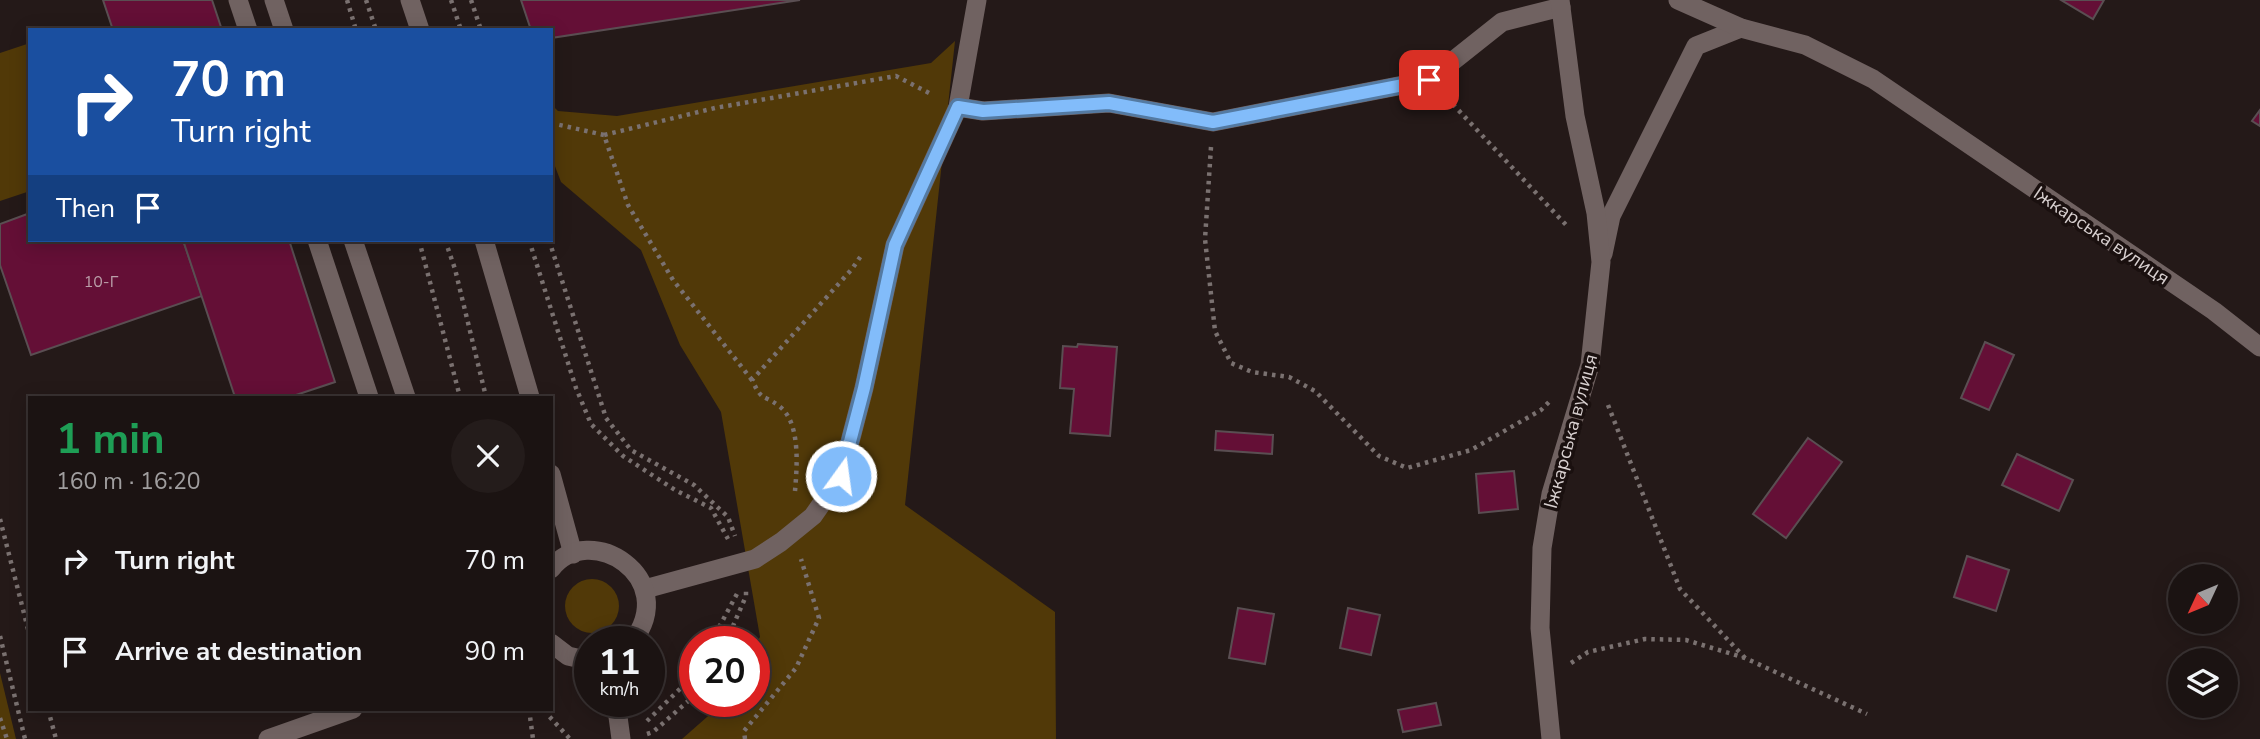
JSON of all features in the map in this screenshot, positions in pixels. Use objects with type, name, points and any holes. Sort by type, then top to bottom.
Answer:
[{"type":"street","points":[[238,0],[247,28]]},
{"type":"street","points":[[274,0],[283,28]]},
{"type":"street","points":[[410,0],[419,28]]},
{"type":"street","points":[[645,589],[755,559],[813,516],[841,476],[864,388],[895,245],[958,107],[977,0]]},
{"type":"street","name":"Іжкарська вулиця","points":[[1678,0],[1741,28],[1805,45],[1873,79],[2214,311],[2260,347]]},
{"type":"street","points":[[958,107],[983,111],[1109,103],[1213,122],[1429,80],[1503,22],[1560,4]]},
{"type":"street","name":"Іжкарська вулиця","points":[[1552,739],[1540,628],[1542,548],[1551,494],[1590,365],[1601,262],[1596,213],[1574,116],[1560,4]]},
{"type":"street","points":[[1601,262],[1611,216],[1696,46],[1741,28]]},
{"type":"street","points":[[318,242],[369,396]]},
{"type":"street","points":[[355,242],[406,396]]},
{"type":"street","points":[[485,242],[530,396]]},
{"type":"street","points":[[553,481],[573,554]]},
{"type":"street","points":[[553,567],[573,554],[595,550],[616,556],[634,570],[645,589],[647,610],[642,626]]},
{"type":"street","points":[[553,645],[574,657]]},
{"type":"street","points":[[268,739],[347,711]]},
{"type":"street","points":[[622,717],[630,737]]},
{"type":"path","points":[[347,0],[355,28]]},
{"type":"path","points":[[366,0],[375,28]]},
{"type":"path","points":[[451,0],[460,28]]},
{"type":"path","points":[[471,0],[480,28]]},
{"type":"path","points":[[553,123],[604,135],[715,108],[896,76],[958,107]]},
{"type":"path","points":[[1429,80],[1601,262]]},
{"type":"path","points":[[1213,122],[1205,239],[1214,331],[1231,363],[1252,372],[1289,377],[1315,391],[1379,456],[1408,468],[1471,450],[1541,410],[1550,401]]},
{"type":"path","points":[[604,135],[628,205],[666,269],[752,380],[760,396],[780,406],[792,420],[797,458],[795,493]]},
{"type":"path","points":[[420,242],[460,396]]},
{"type":"path","points":[[446,242],[455,269],[486,396]]},
{"type":"path","points":[[530,242],[576,388],[591,424],[623,456],[675,490],[711,508],[729,540],[739,563],[738,591],[719,626]]},
{"type":"path","points":[[550,242],[606,418],[631,450],[694,485],[728,517],[746,596],[733,626]]},
{"type":"path","points":[[752,380],[852,269],[867,246]]},
{"type":"path","points":[[1590,365],[1680,589],[1745,658]]},
{"type":"path","points":[[0,519],[28,629]]},
{"type":"path","points":[[0,546],[6,545]]},
{"type":"path","points":[[745,739],[744,731],[796,668],[820,618],[798,548]]},
{"type":"path","points":[[0,636],[25,739]]},
{"type":"path","points":[[1545,682],[1588,652],[1645,639],[1686,640],[1745,658],[1867,714]]},
{"type":"path","points":[[630,737],[653,732],[679,709]]},
{"type":"path","points":[[48,711],[55,739]]},
{"type":"path","points":[[528,711],[533,739]]},
{"type":"path","points":[[547,711],[570,739]]},
{"type":"path","points":[[0,718],[7,739]]},
{"type":"shaded area","points":[[955,41],[905,505],[1055,612],[1056,739],[682,739],[707,717],[770,717],[770,626],[758,626],[721,412],[680,345],[641,250],[561,182],[553,161],[553,106],[558,111],[617,116],[931,63]]},
{"type":"shaded area","points":[[28,44],[28,192],[0,201],[0,53]]},
{"type":"shaded area","points":[[582,581],[602,581],[611,587],[617,596],[617,616],[610,626],[574,626],[567,616],[567,596],[573,587]]},
{"type":"shaded area","points":[[0,673],[16,739],[0,739]]},
{"type":"building","points":[[103,0],[212,0],[221,28],[112,28]]},
{"type":"building","points":[[521,0],[800,0],[553,38],[553,28],[530,28]]},
{"type":"building","points":[[2061,0],[2104,0],[2093,19]]},
{"type":"building","points":[[2260,110],[2260,126],[2252,121]]},
{"type":"building","points":[[28,214],[28,242],[184,242],[202,296],[31,355],[0,265],[0,224]]},
{"type":"building","points":[[184,242],[290,242],[335,382],[293,396],[235,396]]},
{"type":"building","points":[[1985,342],[2014,355],[1989,410],[1961,398]]},
{"type":"building","points":[[1078,344],[1117,347],[1110,436],[1070,433],[1074,389],[1060,388],[1063,346],[1077,347]]},
{"type":"building","points":[[1216,431],[1273,435],[1272,454],[1215,450]]},
{"type":"building","points":[[1808,438],[1842,462],[1786,538],[1753,514]]},
{"type":"building","points":[[2017,454],[2073,480],[2059,511],[2002,485]]},
{"type":"building","points":[[1514,471],[1518,509],[1479,513],[1476,474]]},
{"type":"building","points":[[1967,556],[2009,570],[1996,611],[1954,597]]},
{"type":"building","points":[[1238,608],[1274,614],[1265,664],[1229,658]]},
{"type":"building","points":[[1348,608],[1380,615],[1371,655],[1340,648]]},
{"type":"building","points":[[1436,703],[1441,725],[1403,732],[1398,710]]},
{"type":"route","points":[[841,476],[864,388],[895,245],[958,107],[983,111],[1109,103],[1213,122],[1429,80]]}]
